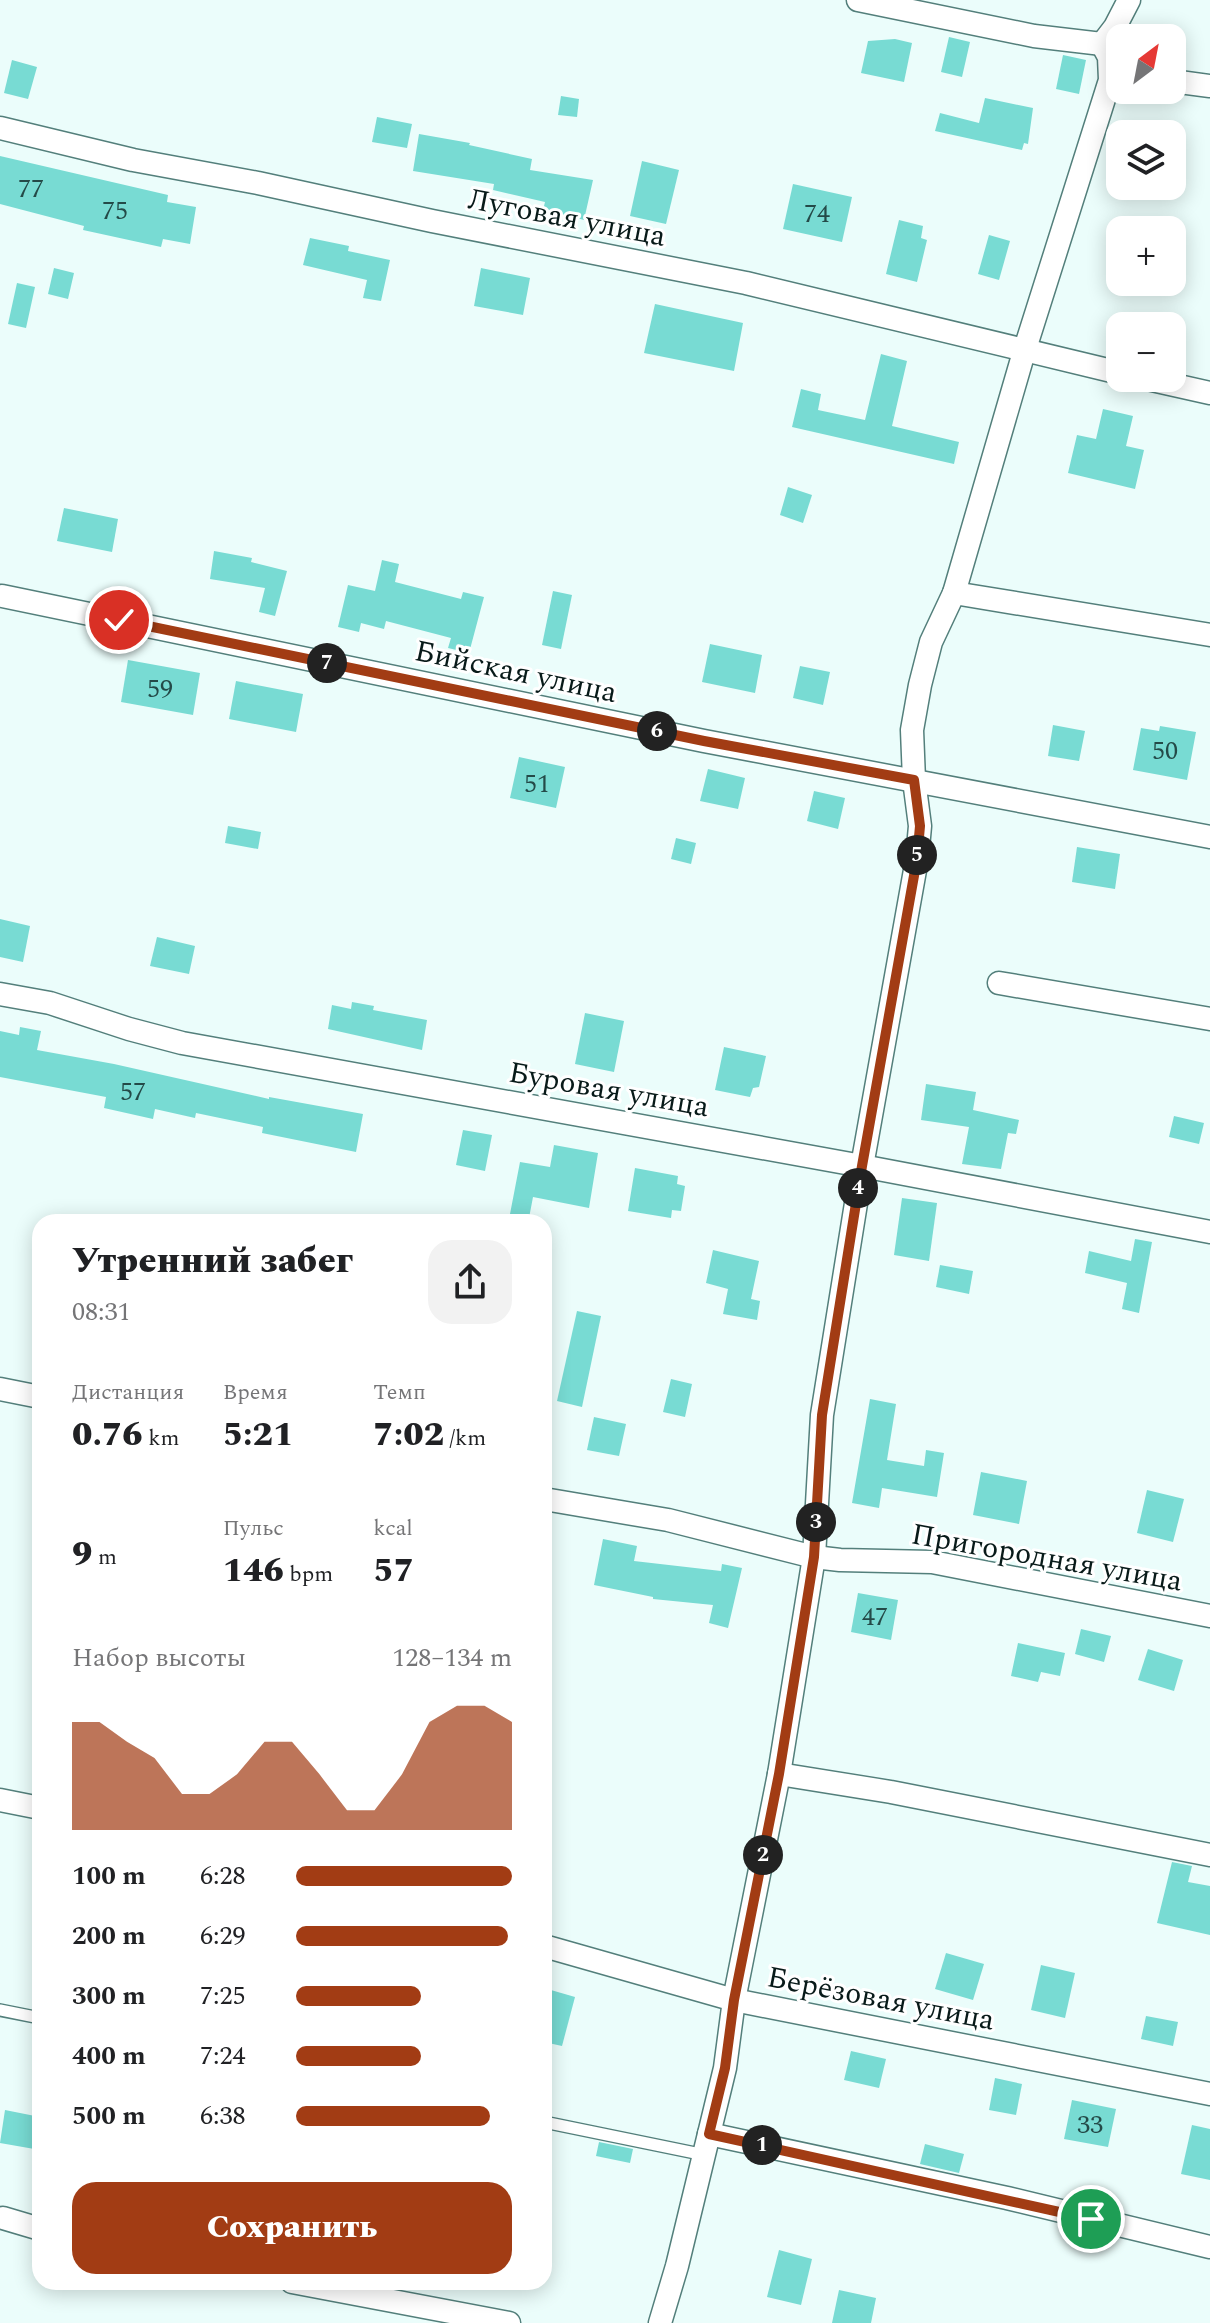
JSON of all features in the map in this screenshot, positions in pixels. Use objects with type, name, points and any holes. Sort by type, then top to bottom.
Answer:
[{"type":"street","points":[[858,0],[1106,49]]},
{"type":"street","points":[[1117,24],[1129,0]]},
{"type":"street","points":[[1186,83],[1210,86]]},
{"type":"street","points":[[660,2323],[725,2068],[734,2000],[779,1774],[814,1557],[822,1415],[862,1166],[917,859],[920,826],[912,730],[920,685],[931,642],[954,593],[1024,352],[1106,93]]},
{"type":"street","name":"Луговая улица","points":[[0,128],[133,160],[746,283],[1106,370]]},
{"type":"street","points":[[1186,388],[1210,393]]},
{"type":"street","points":[[954,593],[1210,635]]},
{"type":"street","name":"Бийская улица","points":[[1,596],[704,741],[1210,837]]},
{"type":"street","points":[[999,983],[1210,1019]]},
{"type":"street","name":"Буровая улица","points":[[0,994],[50,1003],[182,1043],[1210,1232]]},
{"type":"street","points":[[0,1389],[32,1395]]},
{"type":"street","name":"Пригородная улица","points":[[552,1500],[668,1520],[814,1557],[932,1562],[1210,1616]]},
{"type":"street","points":[[779,1774],[891,1792],[1210,1855]]},
{"type":"street","points":[[0,1800],[32,1806]]},
{"type":"street","name":"Берёзовая улица","points":[[552,1948],[734,2000],[1210,2094]]},
{"type":"street","points":[[707,2144],[1007,2198],[1210,2247]]},
{"type":"street","points":[[3,2218],[32,2227]]},
{"type":"street","points":[[334,2290],[509,2323]]},
{"type":"lane","points":[[0,2010],[32,2016]]},
{"type":"lane","points":[[552,2123],[707,2144]]},
{"type":"building","points":[[949,37],[970,42],[962,77],[941,72]]},
{"type":"building","points":[[895,39],[912,43],[904,82],[861,73],[868,41]]},
{"type":"building","points":[[1063,55],[1086,60],[1079,94],[1056,89]]},
{"type":"building","points":[[12,60],[37,67],[28,99],[4,93]]},
{"type":"building","points":[[561,96],[579,99],[577,117],[558,115]]},
{"type":"building","points":[[985,98],[1033,108],[1028,144],[1024,143],[1022,150],[935,131],[940,113],[979,123]]},
{"type":"building","points":[[377,117],[412,124],[407,148],[372,142]]},
{"type":"building","points":[[419,134],[532,159],[530,170],[593,180],[584,220],[561,214],[560,218],[542,214],[545,202],[493,190],[494,184],[413,171]]},
{"type":"building","points":[[0,156],[168,195],[167,202],[196,207],[190,244],[163,239],[161,247],[83,230],[84,226],[0,204]]},
{"type":"building","points":[[642,161],[679,170],[666,224],[630,216]]},
{"type":"building","points":[[793,184],[852,197],[842,242],[783,229]]},
{"type":"building","points":[[899,220],[923,226],[921,238],[927,240],[917,282],[886,274]]},
{"type":"building","points":[[989,235],[1010,241],[999,280],[978,274]]},
{"type":"building","points":[[310,238],[349,246],[348,251],[390,260],[381,301],[363,298],[367,280],[303,265]]},
{"type":"building","points":[[54,268],[74,273],[68,299],[48,294]]},
{"type":"building","points":[[481,268],[530,278],[523,315],[474,306]]},
{"type":"building","points":[[17,283],[35,287],[26,328],[8,324]]},
{"type":"building","points":[[655,304],[743,323],[734,371],[644,353]]},
{"type":"building","points":[[881,354],[907,361],[892,426],[959,442],[954,464],[792,427],[801,389],[821,394],[818,410],[865,420]]},
{"type":"building","points":[[1103,409],[1133,416],[1126,446],[1144,450],[1135,489],[1068,473],[1077,435],[1096,439]]},
{"type":"building","points":[[788,487],[812,495],[803,523],[780,515]]},
{"type":"building","points":[[64,508],[118,519],[112,552],[57,541]]},
{"type":"building","points":[[214,551],[252,558],[251,562],[287,571],[275,616],[259,612],[265,588],[210,579]]},
{"type":"building","points":[[382,560],[399,564],[395,582],[461,599],[463,592],[484,597],[469,653],[448,648],[451,638],[386,621],[384,629],[361,623],[359,632],[338,627],[348,585],[375,591]]},
{"type":"building","points":[[553,591],[572,595],[561,649],[542,645]]},
{"type":"building","points":[[710,644],[762,655],[755,693],[702,682]]},
{"type":"building","points":[[128,660],[200,673],[193,715],[121,702]]},
{"type":"building","points":[[800,666],[830,672],[823,705],[793,698]]},
{"type":"building","points":[[236,681],[303,694],[296,732],[229,719]]},
{"type":"building","points":[[1053,725],[1085,731],[1079,761],[1048,756]]},
{"type":"building","points":[[1160,726],[1196,732],[1187,780],[1133,770],[1141,728],[1159,731]]},
{"type":"building","points":[[519,757],[565,767],[556,808],[510,798]]},
{"type":"building","points":[[708,769],[745,778],[738,809],[700,801]]},
{"type":"building","points":[[814,791],[845,798],[838,829],[807,821]]},
{"type":"building","points":[[228,826],[261,832],[258,849],[225,843]]},
{"type":"building","points":[[676,838],[696,843],[691,864],[671,859]]},
{"type":"building","points":[[1077,847],[1120,854],[1115,889],[1072,882]]},
{"type":"building","points":[[0,919],[30,926],[23,962],[0,957]]},
{"type":"building","points":[[157,937],[195,946],[189,974],[150,966]]},
{"type":"building","points":[[352,1002],[374,1006],[373,1010],[427,1020],[422,1050],[328,1029],[332,1005],[351,1009]]},
{"type":"building","points":[[585,1013],[624,1021],[614,1072],[575,1064]]},
{"type":"building","points":[[20,1027],[41,1031],[37,1050],[269,1099],[363,1114],[356,1152],[262,1133],[263,1127],[196,1113],[195,1118],[155,1109],[153,1119],[104,1108],[106,1097],[0,1077],[0,1031],[19,1035]]},
{"type":"building","points":[[724,1047],[766,1056],[759,1087],[753,1088],[750,1097],[715,1090]]},
{"type":"building","points":[[926,1084],[976,1092],[973,1110],[1019,1120],[1016,1134],[1008,1133],[1001,1169],[962,1164],[969,1127],[921,1120]]},
{"type":"building","points":[[1174,1116],[1204,1123],[1199,1144],[1169,1137]]},
{"type":"building","points":[[463,1130],[492,1135],[485,1171],[456,1165]]},
{"type":"building","points":[[554,1145],[598,1153],[589,1208],[533,1197],[530,1214],[510,1214],[520,1162],[550,1167]]},
{"type":"building","points":[[635,1168],[678,1176],[677,1184],[685,1186],[681,1211],[672,1210],[671,1218],[628,1211]]},
{"type":"building","points":[[902,1198],[937,1203],[929,1261],[894,1255]]},
{"type":"building","points":[[1135,1239],[1152,1242],[1139,1313],[1122,1309],[1127,1283],[1085,1273],[1089,1251],[1131,1261]]},
{"type":"building","points":[[713,1250],[759,1261],[751,1299],[760,1301],[757,1320],[723,1314],[728,1289],[706,1283]]},
{"type":"building","points":[[940,1265],[973,1271],[969,1294],[936,1287]]},
{"type":"building","points":[[577,1311],[601,1316],[582,1407],[557,1401]]},
{"type":"building","points":[[671,1379],[692,1384],[685,1417],[663,1412]]},
{"type":"building","points":[[870,1399],[896,1404],[887,1460],[924,1466],[926,1450],[944,1453],[937,1497],[882,1488],[879,1508],[852,1503]]},
{"type":"building","points":[[594,1417],[626,1424],[619,1456],[587,1450]]},
{"type":"building","points":[[981,1472],[1027,1481],[1019,1524],[973,1515]]},
{"type":"building","points":[[1147,1490],[1184,1499],[1173,1542],[1137,1533]]},
{"type":"building","points":[[603,1539],[637,1546],[634,1561],[721,1571],[722,1564],[742,1568],[728,1628],[709,1623],[713,1605],[653,1599],[594,1585]]},
{"type":"building","points":[[858,1593],[898,1600],[891,1640],[851,1632]]},
{"type":"building","points":[[1081,1629],[1111,1636],[1104,1662],[1075,1654]]},
{"type":"building","points":[[1018,1643],[1065,1653],[1060,1676],[1041,1672],[1038,1682],[1011,1676]]},
{"type":"building","points":[[1148,1649],[1183,1660],[1174,1691],[1138,1680]]},
{"type":"building","points":[[1172,1862],[1192,1866],[1188,1882],[1210,1886],[1210,1935],[1157,1923]]},
{"type":"building","points":[[946,1953],[984,1964],[973,2000],[935,1989]]},
{"type":"building","points":[[1041,1965],[1075,1973],[1065,2018],[1031,2010]]},
{"type":"building","points":[[552,1990],[575,1997],[562,2046],[552,2044]]},
{"type":"building","points":[[1146,2016],[1178,2022],[1173,2046],[1141,2039]]},
{"type":"building","points":[[851,2051],[886,2059],[879,2088],[844,2080]]},
{"type":"building","points":[[995,2078],[1022,2084],[1016,2115],[989,2110]]},
{"type":"building","points":[[1072,2100],[1116,2109],[1108,2147],[1064,2139]]},
{"type":"building","points":[[5,2110],[32,2115],[32,2149],[0,2143]]},
{"type":"building","points":[[1192,2125],[1210,2129],[1210,2180],[1181,2174]]},
{"type":"building","points":[[599,2142],[633,2149],[630,2163],[596,2156]]},
{"type":"building","points":[[925,2144],[964,2154],[959,2173],[920,2164]]},
{"type":"building","points":[[779,2250],[812,2259],[801,2305],[767,2297]]},
{"type":"building","points":[[839,2290],[876,2298],[871,2323],[832,2323]]},
{"type":"route","points":[[119,620],[704,741],[914,780],[920,826],[917,859],[862,1166],[822,1415],[814,1557],[779,1774],[734,2000],[725,2068],[709,2134],[1091,2219]]}]
